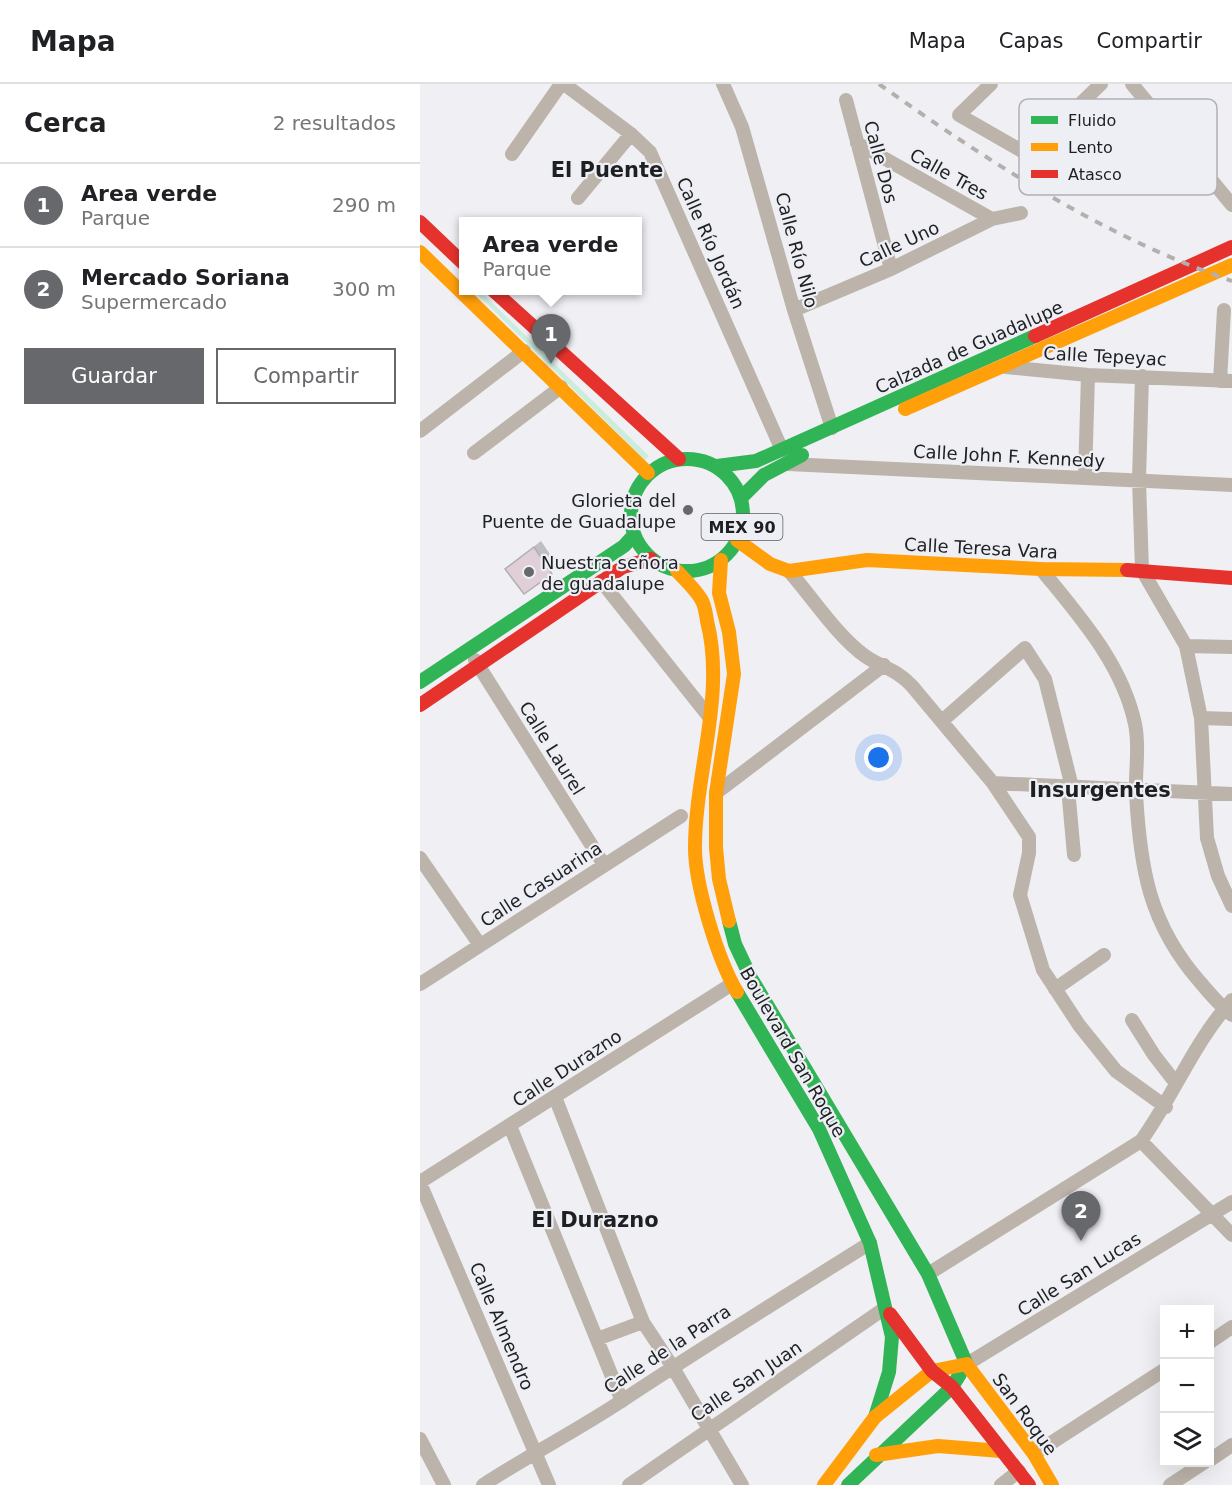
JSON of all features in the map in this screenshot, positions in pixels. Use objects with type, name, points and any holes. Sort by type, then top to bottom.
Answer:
[{"type":"main road","points":[[420,222],[459,259]]},
{"type":"main road","name":"Calzada de Guadalupe","points":[[741,498],[783,457],[832,428],[1232,248]]},
{"type":"main road","points":[[421,254],[459,290]]},
{"type":"main road","name":"Calzada de Guadalupe","points":[[717,466],[741,465],[783,457],[831,440],[1005,367],[1232,265]]},
{"type":"main road","points":[[465,295],[648,473]]},
{"type":"main road","points":[[497,295],[678,459]]},
{"type":"main road","points":[[677,571],[651,559],[641,548],[634,535],[630,519],[632,502],[638,486],[648,473],[662,464],[678,459]]},
{"type":"main road","name":"MEX 90","points":[[677,571],[700,569],[721,560],[737,540],[742,527],[741,498],[732,480],[717,466],[698,459],[678,459]]},
{"type":"main road","points":[[420,682],[624,546],[634,535]]},
{"type":"main road","points":[[737,540],[770,564],[789,571]]},
{"type":"main road","points":[[420,705],[601,581],[634,562],[651,559]]},
{"type":"main road","name":"Boulevard San Roque","points":[[721,560],[719,593],[729,632],[734,674],[716,793],[719,879],[735,944],[751,978],[784,1036],[928,1274],[967,1365]]},
{"type":"main road","name":"Calle Teresa Vara","points":[[789,571],[867,560],[1041,569],[1142,570],[1232,578]]},
{"type":"main road","name":"Boulevard San Roque","points":[[677,571],[702,600],[711,635],[715,674],[697,807],[695,850],[707,912],[732,984],[819,1129],[870,1243],[885,1308],[932,1371],[952,1387]]},
{"type":"main road","points":[[875,1417],[890,1365],[892,1337],[885,1308]]},
{"type":"main road","points":[[824,1485],[875,1417],[932,1371],[967,1365]]},
{"type":"main road","points":[[848,1485],[876,1455],[952,1387],[967,1365]]},
{"type":"main road","name":"San Roque","points":[[967,1365],[1034,1454],[1052,1485]]},
{"type":"main road","points":[[952,1387],[1029,1485]]},
{"type":"main road","points":[[876,1455],[921,1445],[943,1444],[1000,1451]]},
{"type":"street","name":"Calle Río Jordán","points":[[562,84],[631,134],[650,152],[783,457]]},
{"type":"street","points":[[512,154],[562,84]]},
{"type":"street","name":"Calle Río Nilo","points":[[723,84],[746,138],[794,310],[832,428]]},
{"type":"street","points":[[991,84],[959,115],[1019,150]]},
{"type":"street","points":[[1085,99],[1101,84]]},
{"type":"street","points":[[1132,84],[1144,99]]},
{"type":"street","name":"Calle Dos","points":[[846,100],[891,269]]},
{"type":"street","points":[[578,198],[631,134]]},
{"type":"street","name":"Calle Tres","points":[[857,143],[992,219]]},
{"type":"street","points":[[1217,187],[1232,205]]},
{"type":"street","name":"Calle Uno","points":[[794,310],[891,269],[992,219],[1021,213]]},
{"type":"street","points":[[1224,310],[1226,381]]},
{"type":"street","points":[[422,426],[524,351]]},
{"type":"street","name":"Calle Tepeyac","points":[[977,363],[1088,375],[1226,381]]},
{"type":"street","points":[[1085,478],[1088,375]]},
{"type":"street","points":[[1142,376],[1139,480],[1142,570],[1186,646],[1201,718],[1208,838],[1218,876],[1232,906]]},
{"type":"street","points":[[474,453],[561,387]]},
{"type":"street","name":"Calle John F. Kennedy","points":[[783,457],[1085,478],[1232,485]]},
{"type":"street","points":[[928,1274],[1142,1141],[1166,1107],[1176,1082],[1229,1008],[1192,974],[1165,935],[1145,880],[1139,847],[1136,789],[1138,744],[1135,724],[1117,673],[1103,647],[1041,569]]},
{"type":"street","points":[[789,571],[852,645],[866,657],[906,679],[993,783],[1029,837],[1029,853],[1020,895],[1043,970],[1116,1071],[1166,1107]]},
{"type":"street","points":[[601,581],[710,718]]},
{"type":"street","points":[[1186,646],[1232,647]]},
{"type":"street","points":[[942,721],[1025,648],[1045,679],[1070,788],[1074,855]]},
{"type":"street","name":"Calle Laurel","points":[[469,651],[604,865]]},
{"type":"street","points":[[716,793],[884,665]]},
{"type":"street","points":[[1201,718],[1232,719]]},
{"type":"street","points":[[993,783],[1232,794]]},
{"type":"street","name":"Calle Casuarina","points":[[420,984],[681,816]]},
{"type":"street","points":[[420,858],[480,945]]},
{"type":"street","points":[[1055,989],[1104,955]]},
{"type":"street","name":"Calle Durazno","points":[[420,1182],[732,984]]},
{"type":"street","points":[[1132,1020],[1176,1082]]},
{"type":"street","points":[[555,1097],[643,1322],[672,1366],[742,1485]]},
{"type":"street","points":[[510,1126],[622,1401]]},
{"type":"street","points":[[1142,1141],[1210,1214],[1232,1234]]},
{"type":"street","name":"Calle Almendro","points":[[420,1182],[549,1485]]},
{"type":"street","name":"Calle San Lucas","points":[[967,1365],[1232,1202]]},
{"type":"street","name":"Calle de la Parra","points":[[483,1485],[622,1401],[672,1366],[870,1243]]},
{"type":"street","name":"Calle San Juan","points":[[629,1485],[709,1427],[885,1308]]},
{"type":"street","points":[[597,1339],[643,1322]]},
{"type":"street","points":[[1214,1339],[1232,1327]]},
{"type":"street","points":[[1034,1454],[1160,1373]]},
{"type":"street","points":[[420,1439],[444,1485]]},
{"type":"street","points":[[1214,1457],[1232,1445]]},
{"type":"street","points":[[1170,1485],[1197,1467]]},
{"type":"street","points":[[1001,1485],[1019,1471]]},
{"type":"green space","points":[[478,295],[484,295],[649,456],[645,460]]},
{"type":"building","name":"Nuestra señora de guadalupe","points":[[534,547],[552,574],[524,594],[505,569]]},
{"type":"railway","points":[[879,84],[1019,177]]},
{"type":"railway","points":[[1049,195],[1138,243],[1232,281]]},
{"type":"traffic: fast","points":[[717,466],[756,461],[1035,336]]},
{"type":"traffic: fast","points":[[741,498],[764,475],[802,455]]},
{"type":"traffic: fast","points":[[687,459],[709,463],[727,475],[739,493],[743,515],[739,537],[727,555],[709,567],[687,571],[665,567],[647,555],[635,537],[631,515],[635,493],[647,475],[665,463],[687,459]]},
{"type":"traffic: fast","points":[[420,682],[624,546],[634,535]]},
{"type":"traffic: fast","points":[[729,921],[735,944],[751,978],[928,1274],[967,1365]]},
{"type":"traffic: fast","points":[[737,992],[819,1129],[870,1243],[892,1337],[889,1372],[875,1417]]},
{"type":"traffic: fast","points":[[848,1485],[952,1387],[960,1374]]},
{"type":"traffic: slow","points":[[420,252],[459,290]]},
{"type":"traffic: slow","points":[[905,409],[1232,265]]},
{"type":"traffic: slow","points":[[464,295],[648,473]]},
{"type":"traffic: slow","points":[[737,540],[770,564],[789,571],[867,560],[1041,569],[1127,570]]},
{"type":"traffic: slow","points":[[721,560],[719,593],[729,632],[734,674],[716,793],[716,848],[719,879],[729,921]]},
{"type":"traffic: slow","points":[[677,571],[702,601],[712,649],[712,705],[696,819],[696,863],[703,901],[715,942],[737,992]]},
{"type":"traffic: slow","points":[[824,1485],[875,1417],[932,1371],[967,1364]]},
{"type":"traffic: slow","points":[[967,1365],[1034,1454],[1052,1485]]},
{"type":"traffic: slow","points":[[876,1455],[938,1446],[1001,1451]]},
{"type":"traffic: jam","points":[[420,222],[459,259]]},
{"type":"traffic: jam","points":[[1035,336],[1232,247]]},
{"type":"traffic: jam","points":[[499,295],[679,459]]},
{"type":"traffic: jam","points":[[420,705],[623,567],[651,559]]},
{"type":"traffic: jam","points":[[1127,570],[1232,578]]},
{"type":"traffic: jam","points":[[890,1314],[932,1371],[952,1387],[1029,1485]]},
{"type":"place","name":"Area verde","points":[[551,364]]},
{"type":"place","name":"Glorieta del Puente de Guadalupe","points":[[688,510]]},
{"type":"place","name":"Nuestra señora de guadalupe","points":[[529,572]]},
{"type":"place","name":"Mercado Soriana","points":[[1081,1241]]},
{"type":"district","name":"El Puente","points":[[607,170]]},
{"type":"district","name":"Insurgentes","points":[[1100,790]]},
{"type":"district","name":"El Durazno","points":[[595,1220]]}]
